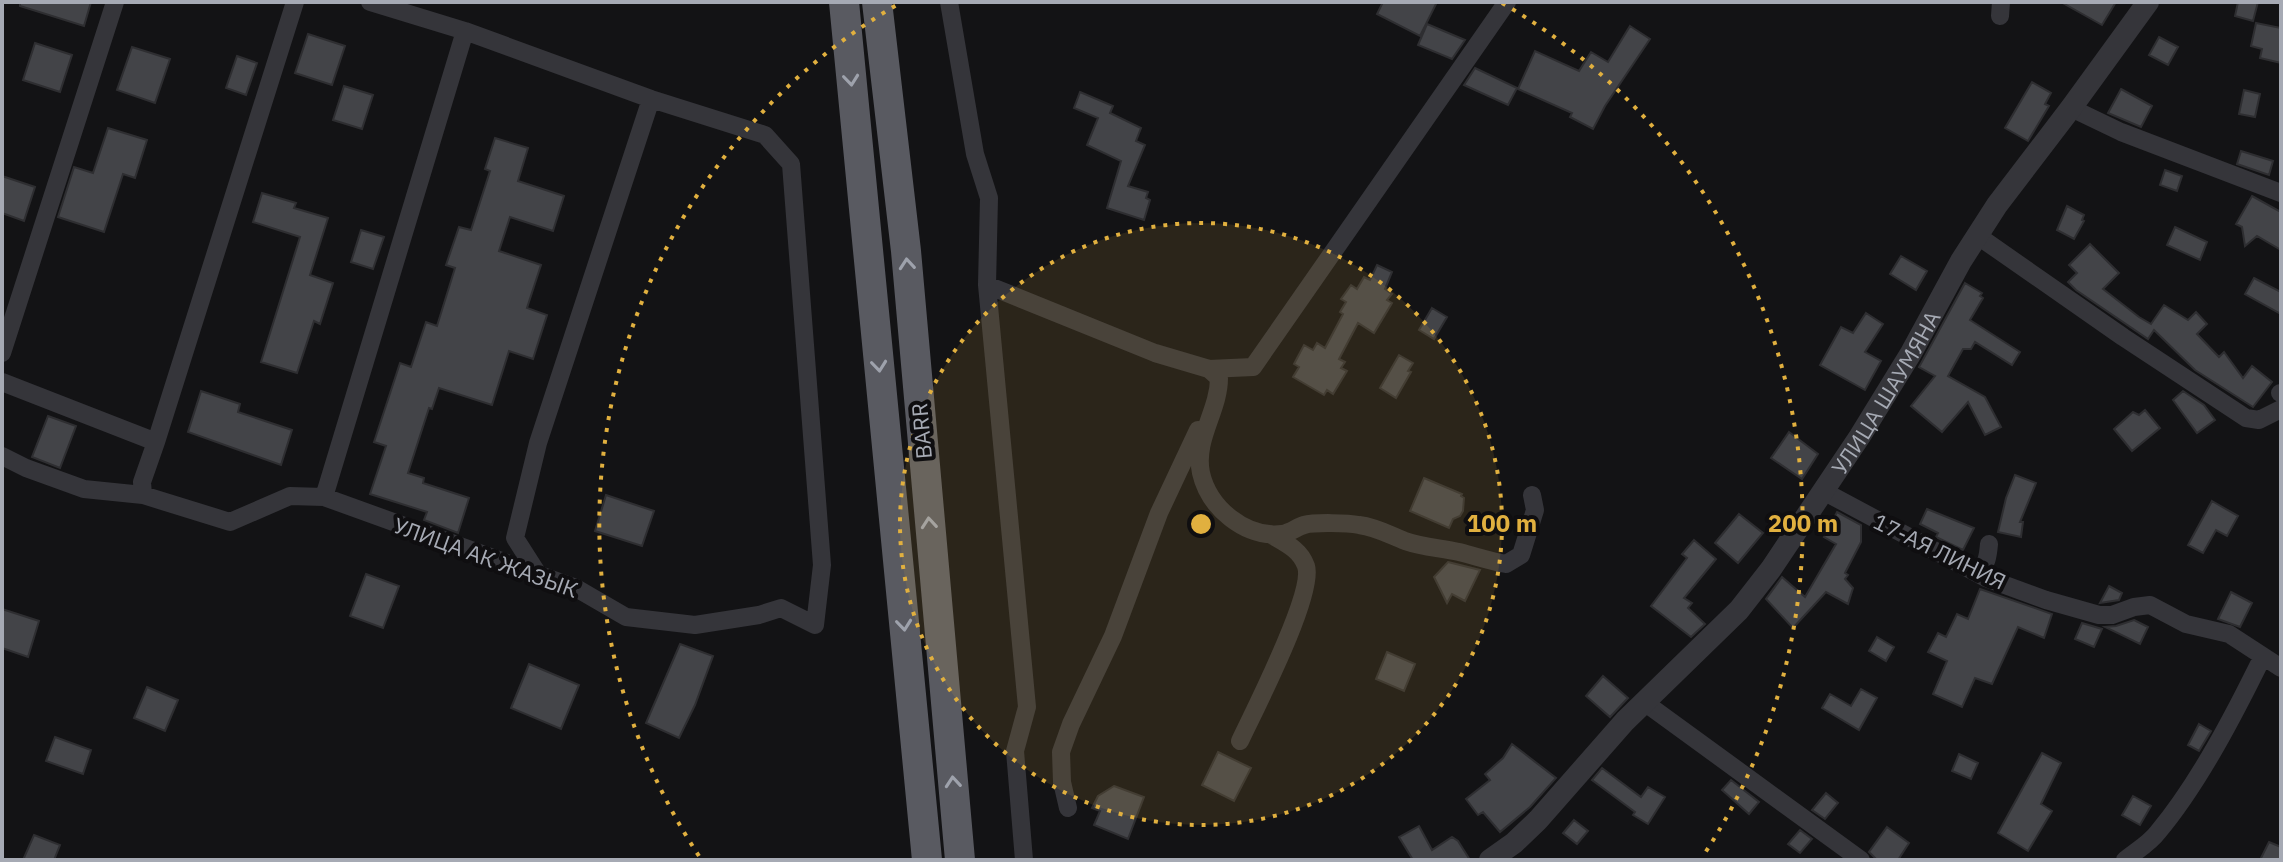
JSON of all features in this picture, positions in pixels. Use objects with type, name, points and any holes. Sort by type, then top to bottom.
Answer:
[{"type":"highway","name":"BARR","points":[[844,2],[927,860]]},
{"type":"highway","name":"BARR","points":[[877,2],[906,251],[960,860]]},
{"type":"street","points":[[2,353],[115,2]]},
{"type":"street","points":[[143,495],[142,482],[295,2]]},
{"type":"street","points":[[370,2],[465,31],[651,99],[538,443],[515,538],[538,574]]},
{"type":"street","points":[[949,2],[975,154],[989,198],[987,285],[1027,707],[1015,751],[1024,860]]},
{"type":"street","points":[[987,285],[1155,353],[1209,369],[1253,367],[1507,2]]},
{"type":"street","name":"УЛИЦА ШАУМЯНА","points":[[1490,860],[1538,820],[1587,762],[1671,673],[1739,610],[1771,569],[1875,412],[1961,261],[1997,205],[2148,2]]},
{"type":"street","points":[[324,497],[465,31]]},
{"type":"street","name":"УЛИЦА АК ЖАЗЫК","points":[[2,456],[84,489],[143,495],[230,522],[290,496],[324,497],[576,588],[626,617],[695,625],[759,615],[781,608],[815,625],[822,565],[791,164],[765,135],[651,99]]},
{"type":"street","points":[[2071,108],[2121,132],[2281,193]]},
{"type":"street","points":[[1978,236],[2246,418],[2259,420],[2281,409]]},
{"type":"street","points":[[1209,369],[1219,378],[1219,389],[1200,455],[1201,473],[1209,492],[1216,506],[1228,517],[1270,534],[1298,551],[1308,569],[1291,629],[1240,741]]},
{"type":"street","points":[[2,382],[156,442]]},
{"type":"street","points":[[1068,808],[1062,782],[1061,752],[1071,724],[1113,636],[1159,513],[1198,430],[1212,412]]},
{"type":"street","name":"17-АЯ ЛИНИЯ","points":[[1823,491],[1977,573],[2046,600],[2099,615],[2112,615],[2150,605],[2186,624],[2229,634],[2281,668]]},
{"type":"street","points":[[1270,534],[1284,534],[1306,524],[1358,524],[1407,541],[1506,564],[1521,555],[1535,510],[1532,495]]},
{"type":"street","points":[[1977,573],[1988,556],[1989,544]]},
{"type":"street","points":[[2125,860],[2157,834],[2172,814],[2212,754],[2263,656]]},
{"type":"street","points":[[1644,702],[1861,860]]},
{"type":"building","points":[[20,2],[91,2],[84,26],[20,6]]},
{"type":"building","points":[[1383,2],[1437,2],[1420,36],[1377,14]]},
{"type":"building","points":[[2061,2],[2116,2],[2102,25]]},
{"type":"building","points":[[2238,2],[2258,2],[2253,21],[2235,16]]},
{"type":"building","points":[[2256,23],[2281,28],[2281,63],[2260,58],[2262,49],[2251,46]]},
{"type":"building","points":[[1427,24],[1465,40],[1452,59],[1418,45]]},
{"type":"building","points":[[1630,26],[1650,39],[1593,129],[1570,117],[1572,113],[1518,89],[1535,51],[1579,71],[1591,52],[1608,62]]},
{"type":"building","points":[[308,34],[345,46],[332,85],[295,73]]},
{"type":"building","points":[[2159,37],[2178,47],[2168,65],[2149,55]]},
{"type":"building","points":[[35,43],[72,55],[60,92],[23,80]]},
{"type":"building","points":[[132,47],[170,59],[155,103],[117,90]]},
{"type":"building","points":[[237,56],[257,63],[246,95],[226,88]]},
{"type":"building","points":[[1475,68],[1517,88],[1508,105],[1464,85]]},
{"type":"building","points":[[2032,82],[2051,93],[2045,104],[2049,106],[2028,141],[2005,128]]},
{"type":"building","points":[[344,86],[373,95],[362,129],[333,120]]},
{"type":"building","points":[[2121,89],[2152,106],[2141,127],[2108,113]]},
{"type":"building","points":[[2244,90],[2260,94],[2255,117],[2239,114]]},
{"type":"building","points":[[1080,92],[1113,106],[1110,113],[1141,128],[1136,141],[1145,145],[1128,186],[1148,192],[1146,198],[1150,200],[1144,220],[1107,208],[1121,161],[1087,145],[1098,118],[1074,108]]},
{"type":"building","points":[[108,128],[147,140],[135,178],[123,174],[104,232],[58,217],[74,167],[93,173]]},
{"type":"building","points":[[495,138],[528,148],[518,181],[564,196],[553,231],[510,217],[499,251],[541,265],[527,308],[547,315],[533,359],[509,351],[492,405],[439,388],[432,409],[429,408],[408,473],[424,478],[423,483],[469,498],[458,533],[424,520],[427,512],[370,494],[386,446],[374,442],[400,363],[411,367],[426,322],[437,326],[455,268],[446,265],[459,227],[471,230],[490,171],[485,169]]},
{"type":"building","points":[[2241,151],[2273,161],[2269,175],[2237,164]]},
{"type":"building","points":[[2165,170],[2182,176],[2177,191],[2160,185]]},
{"type":"building","points":[[2,176],[35,187],[24,221],[2,213]]},
{"type":"building","points":[[262,193],[296,203],[294,208],[328,218],[310,275],[333,283],[320,324],[314,321],[297,373],[261,362],[300,237],[253,222]]},
{"type":"building","points":[[2252,196],[2281,212],[2281,250],[2257,236],[2245,246],[2242,227],[2236,224]]},
{"type":"building","points":[[2067,206],[2084,215],[2074,239],[2057,230]]},
{"type":"building","points":[[2175,227],[2207,242],[2200,260],[2167,245]]},
{"type":"building","points":[[361,230],[384,237],[373,269],[351,262]]},
{"type":"building","points":[[2090,244],[2119,273],[2103,289],[2139,317],[2151,324],[2164,305],[2188,320],[2196,312],[2207,324],[2197,334],[2219,357],[2224,352],[2243,378],[2252,366],[2272,382],[2253,407],[2195,370],[2154,330],[2148,339],[2068,282],[2077,273],[2069,265]]},
{"type":"building","points":[[1901,256],[1927,271],[1916,290],[1890,274]]},
{"type":"building","points":[[1377,265],[1392,272],[1385,289],[1392,294],[1387,300],[1392,303],[1374,333],[1358,323],[1339,359],[1345,362],[1341,368],[1347,371],[1333,394],[1327,390],[1324,395],[1293,377],[1299,367],[1294,364],[1304,345],[1313,350],[1317,343],[1325,348],[1343,314],[1340,312],[1346,302],[1341,299],[1351,285],[1357,289],[1364,277],[1370,280]]},
{"type":"building","points":[[2254,278],[2281,292],[2281,314],[2245,294]]},
{"type":"building","points":[[1965,283],[1982,293],[1980,296],[1983,298],[1970,320],[2020,352],[2012,365],[1975,342],[1971,349],[1963,349],[1948,376],[1985,397],[2001,427],[1985,435],[1968,402],[1942,432],[1911,406],[1935,376],[1919,367]]},
{"type":"building","points":[[1432,308],[1447,317],[1434,339],[1419,330]]},
{"type":"building","points":[[1866,313],[1883,324],[1865,352],[1881,361],[1865,390],[1820,365],[1841,327],[1853,333]]},
{"type":"building","points":[[1399,355],[1413,363],[1396,398],[1380,388]]},
{"type":"building","points":[[201,391],[240,404],[238,412],[292,430],[281,465],[188,432]]},
{"type":"building","points":[[2183,391],[2204,405],[2215,420],[2197,433],[2173,400]]},
{"type":"building","points":[[2145,410],[2160,428],[2132,451],[2114,429],[2133,412],[2139,415]]},
{"type":"building","points":[[48,416],[76,426],[60,468],[32,457]]},
{"type":"building","points":[[1789,432],[1818,454],[1802,479],[1771,458]]},
{"type":"building","points":[[2015,475],[2036,483],[2020,522],[2023,522],[2021,537],[1998,532]]},
{"type":"building","points":[[1424,478],[1462,494],[1464,498],[1463,511],[1453,519],[1449,528],[1410,511]]},
{"type":"building","points":[[606,495],[654,511],[642,546],[595,531]]},
{"type":"building","points":[[2212,501],[2238,516],[2227,536],[2216,530],[2203,553],[2188,545]]},
{"type":"building","points":[[1927,509],[1974,528],[1963,550],[1936,537],[1938,533],[1920,524]]},
{"type":"building","points":[[1837,512],[1861,525],[1861,542],[1845,573],[1848,575],[1845,579],[1853,588],[1848,604],[1826,592],[1793,628],[1766,599],[1782,577],[1805,597],[1836,544],[1824,537]]},
{"type":"building","points":[[1739,514],[1763,533],[1738,563],[1715,543]]},
{"type":"building","points":[[1694,540],[1716,559],[1684,598],[1692,603],[1688,608],[1705,624],[1691,637],[1651,606],[1687,558],[1682,554]]},
{"type":"building","points":[[1448,562],[1480,570],[1465,601],[1452,594],[1447,603],[1434,577]]},
{"type":"building","points":[[366,574],[399,586],[383,628],[350,616]]},
{"type":"building","points":[[2109,586],[2122,593],[2119,600],[2100,603]]},
{"type":"building","points":[[1980,589],[2052,614],[2044,638],[2018,627],[1992,684],[1975,678],[1962,707],[1933,694],[1947,661],[1928,652],[1938,633],[1946,637],[1957,614],[1968,619]]},
{"type":"building","points":[[2231,592],[2252,603],[2240,627],[2218,619]]},
{"type":"building","points":[[2,609],[39,621],[28,657],[2,648]]},
{"type":"building","points":[[2134,620],[2148,627],[2140,644],[2105,627],[2116,626]]},
{"type":"building","points":[[2082,623],[2102,629],[2094,647],[2075,639]]},
{"type":"building","points":[[1877,637],[1894,647],[1886,661],[1869,651]]},
{"type":"building","points":[[680,644],[713,656],[679,738],[646,723]]},
{"type":"building","points":[[1387,652],[1415,664],[1404,691],[1376,679]]},
{"type":"building","points":[[529,664],[579,685],[561,729],[511,708]]},
{"type":"building","points":[[1603,676],[1628,698],[1610,717],[1586,696]]},
{"type":"building","points":[[147,687],[178,700],[165,731],[134,718]]},
{"type":"building","points":[[1861,689],[1877,698],[1859,730],[1822,708],[1830,694],[1851,706]]},
{"type":"building","points":[[2199,724],[2211,731],[2199,751],[2188,745]]},
{"type":"building","points":[[55,737],[91,750],[83,774],[46,761]]},
{"type":"building","points":[[1512,744],[1556,778],[1530,807],[1500,832],[1483,812],[1478,815],[1466,799],[1490,780],[1485,774],[1503,758]]},
{"type":"building","points":[[1218,752],[1251,768],[1234,801],[1202,785]]},
{"type":"building","points":[[2042,753],[2061,763],[2041,804],[2052,811],[2028,851],[1998,833]]},
{"type":"building","points":[[1959,754],[1978,763],[1971,779],[1952,771]]},
{"type":"building","points":[[1602,768],[1641,797],[1648,787],[1665,797],[1648,824],[1592,780]]},
{"type":"building","points":[[1731,780],[1759,802],[1749,814],[1722,790]]},
{"type":"building","points":[[1114,786],[1144,797],[1128,839],[1094,825],[1100,811],[1092,808],[1098,796]]},
{"type":"building","points":[[1826,793],[1838,803],[1825,819],[1812,810]]},
{"type":"building","points":[[2133,796],[2151,806],[2140,825],[2122,815]]},
{"type":"building","points":[[1574,820],[1588,831],[1577,844],[1563,833]]},
{"type":"building","points":[[1419,826],[1432,850],[1452,837],[1470,860],[1413,860],[1399,837]]},
{"type":"building","points":[[1887,827],[1909,843],[1898,860],[1877,860],[1869,852]]},
{"type":"building","points":[[1800,830],[1812,839],[1800,853],[1788,844]]},
{"type":"building","points":[[34,835],[60,845],[54,860],[23,860]]},
{"type":"building","points":[[2269,842],[2281,847],[2281,860],[2260,860]]}]
